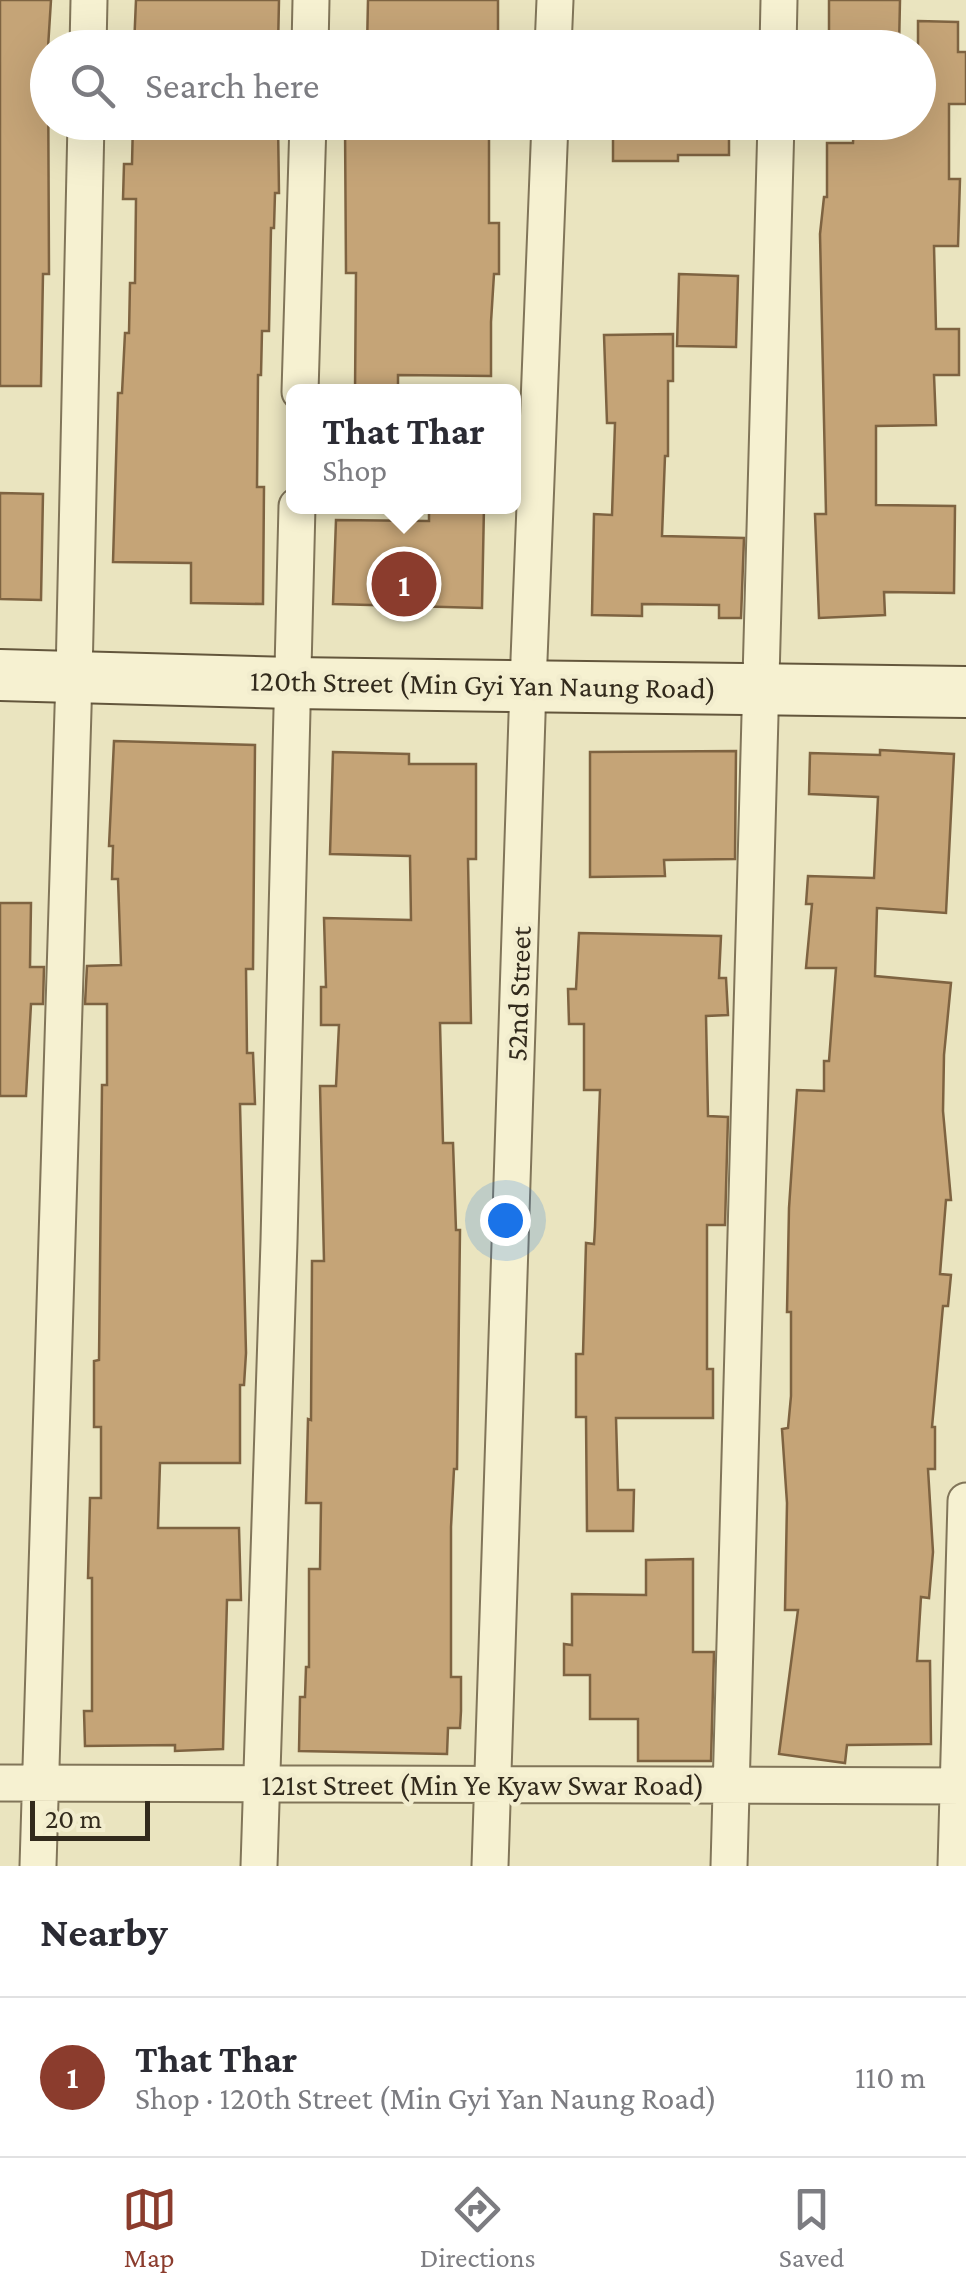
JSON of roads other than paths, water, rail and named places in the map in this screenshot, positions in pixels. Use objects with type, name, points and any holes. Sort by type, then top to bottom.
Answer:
[{"type":"main road","name":"120th Street (Min Gyi Yan Naung Road)","points":[[0,675],[966,692]]},
{"type":"street","points":[[88,30],[89,0]]},
{"type":"street","points":[[310,30],[311,0]]},
{"type":"street","points":[[554,30],[555,0]]},
{"type":"street","points":[[778,0],[778,30]]},
{"type":"street","points":[[38,1866],[74,676],[86,140]]},
{"type":"street","points":[[300,384],[307,140]]},
{"type":"street","name":"52nd Street","points":[[490,1866],[549,140]]},
{"type":"street","points":[[729,1866],[776,140]]},
{"type":"street","points":[[259,1866],[297,514]]},
{"type":"street","points":[[956,1866],[962,1786],[966,1501]]},
{"type":"street","name":"121st Street (Min Ye Kyaw Swar Road)","points":[[0,1783],[962,1786]]},
{"type":"place","name":"That Thar","points":[[404,584]]}]
